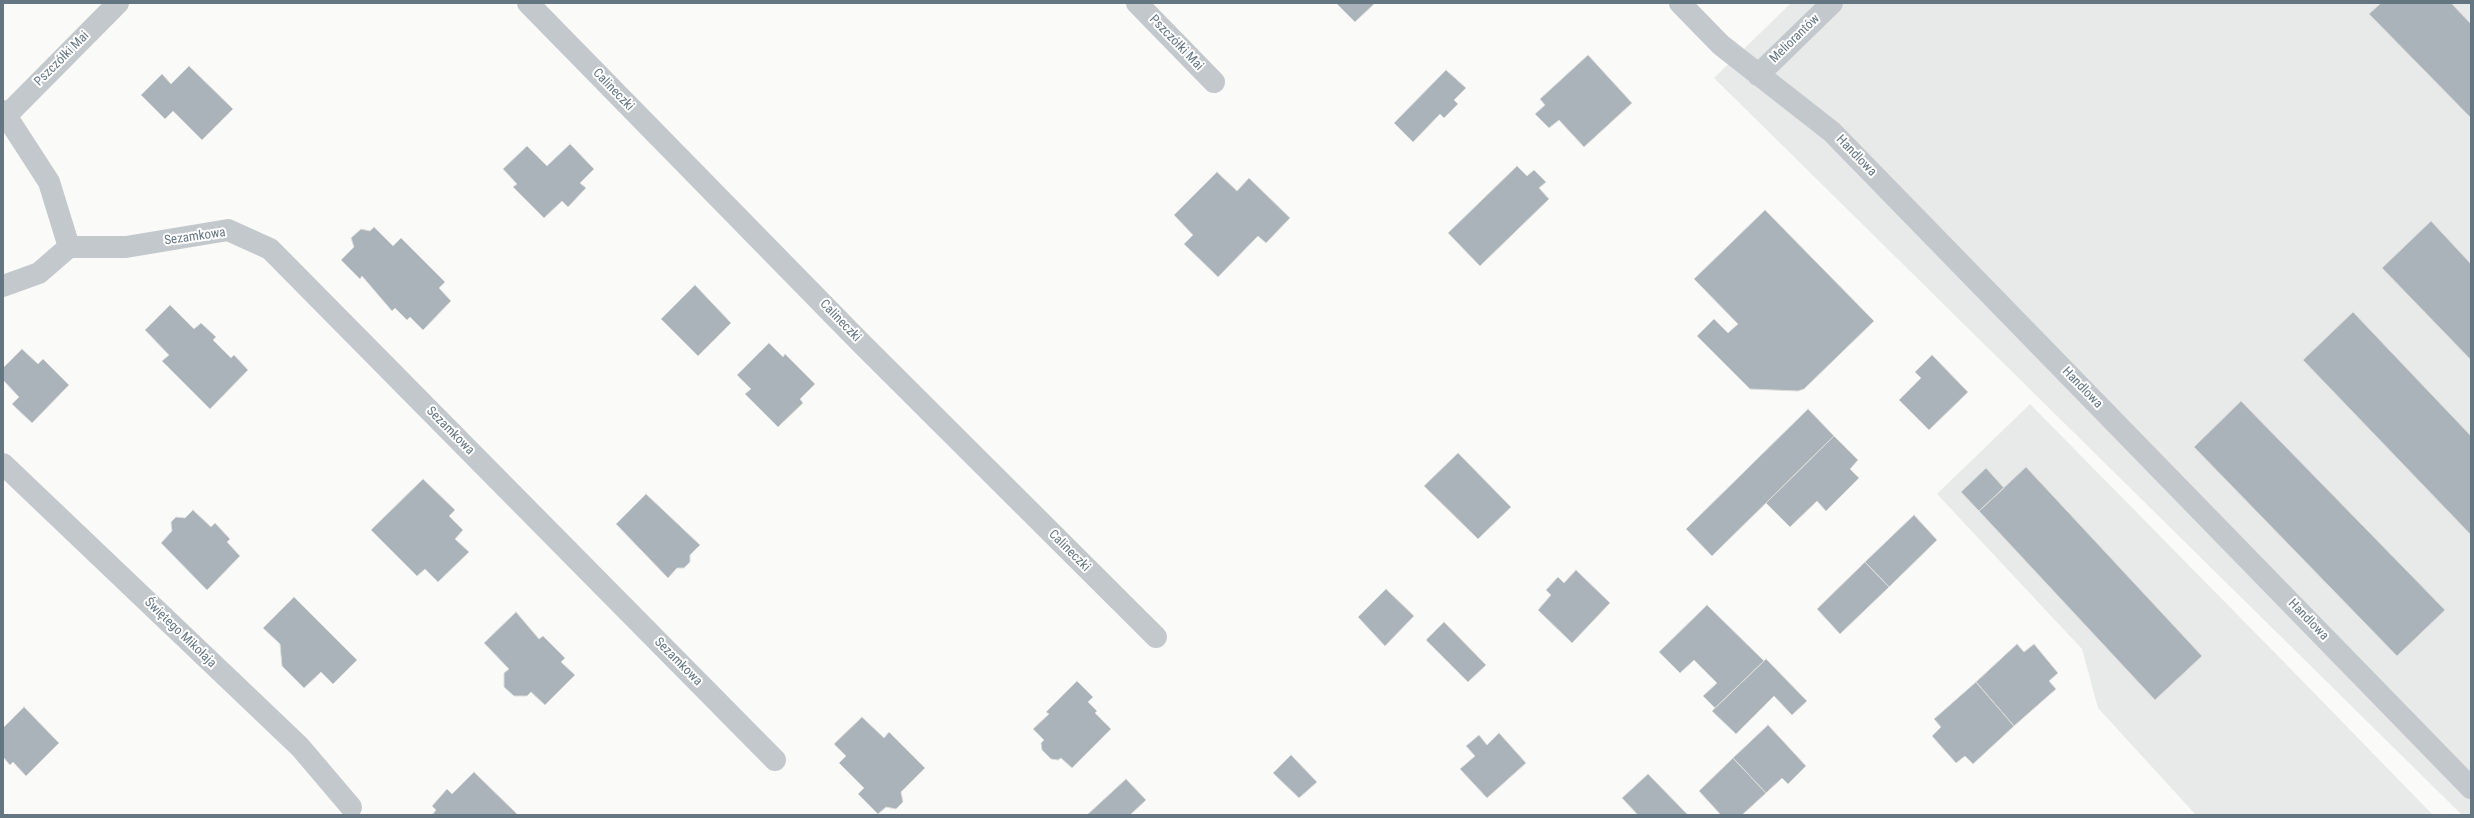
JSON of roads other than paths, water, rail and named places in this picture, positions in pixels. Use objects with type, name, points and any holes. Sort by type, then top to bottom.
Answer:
[{"type":"street","name":"Pszczółki Mai","points":[[5,113],[118,3]]},
{"type":"street","name":"Calineczki","points":[[528,3],[855,336],[1156,637]]},
{"type":"street","name":"Pszczółki Mai","points":[[1137,3],[1214,82]]},
{"type":"street","name":"Handlowa","points":[[1680,3],[1721,45],[1832,132],[2471,788]]},
{"type":"street","name":"Meliorantów","points":[[1758,75],[1832,3]]},
{"type":"street","points":[[3,286],[39,273],[69,247],[49,182],[5,113]]},
{"type":"street","name":"Sezamkowa","points":[[69,247],[126,247],[228,230],[270,249],[775,760]]},
{"type":"street","name":"Świętego Mikołaja","points":[[3,464],[300,747],[351,807]]}]
